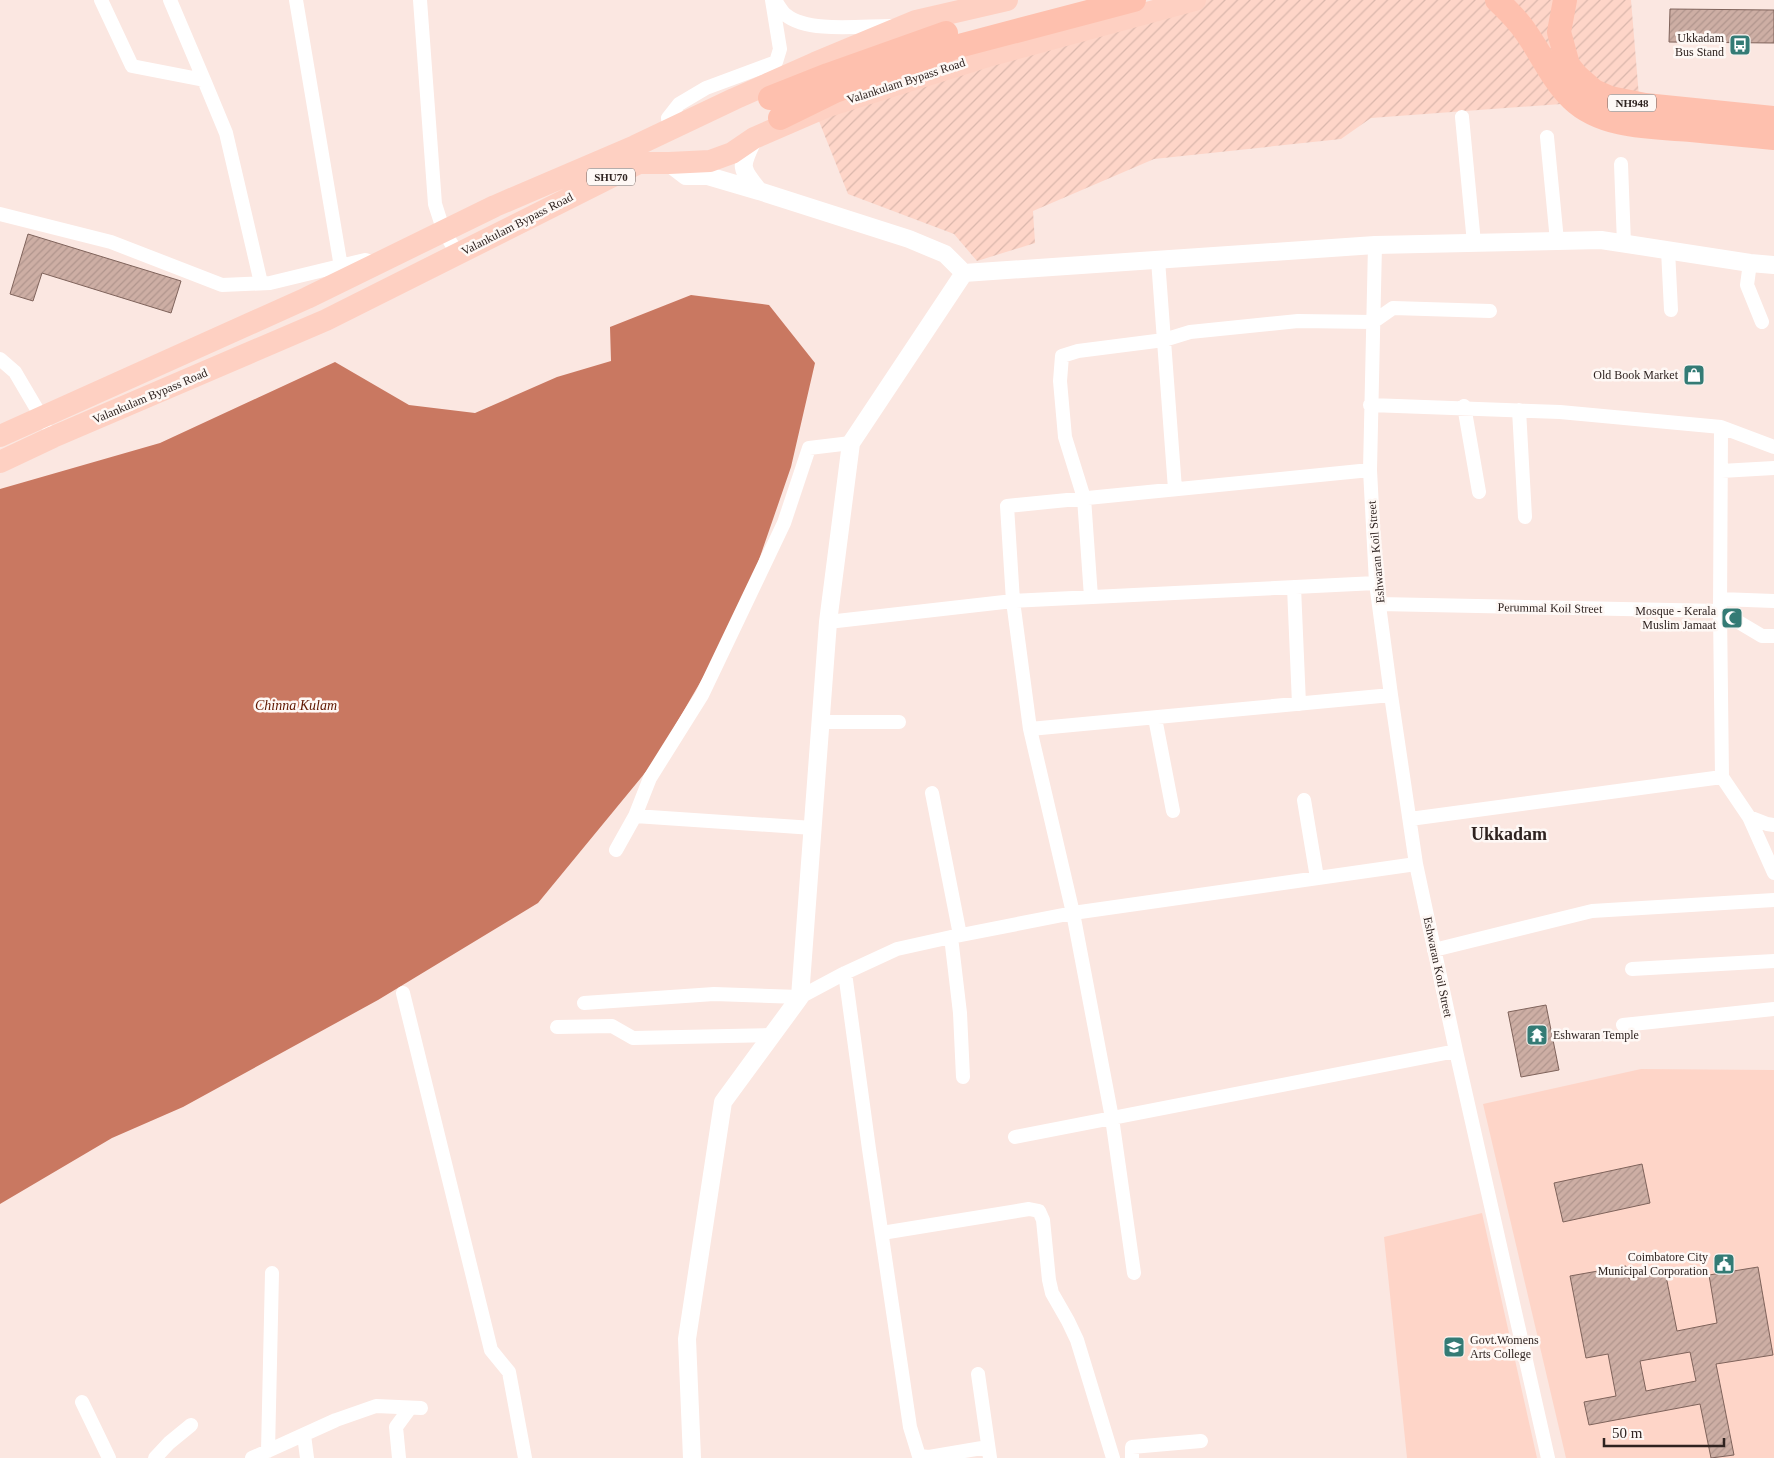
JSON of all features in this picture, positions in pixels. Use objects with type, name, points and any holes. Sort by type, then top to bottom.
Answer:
[{"type":"highway","points":[[765,116],[828,74],[952,31],[1072,0]]},
{"type":"highway","points":[[765,116],[955,47],[1134,0]]},
{"type":"highway","points":[[1497,0],[1526,31],[1557,82],[1585,110],[1604,118],[1636,125],[1774,138]]},
{"type":"highway","points":[[1517,0],[1542,32],[1566,54]]},
{"type":"highway","name":"NH948","points":[[1564,0],[1559,32],[1568,64],[1577,76],[1594,91],[1610,98],[1645,105],[1774,118]]},
{"type":"main road","name":"Valankulam Bypass Road","points":[[53,437],[326,320],[639,163],[710,161],[732,153],[765,116],[904,26],[1006,0]]},
{"type":"main road","name":"Valankulam Bypass Road","points":[[38,411],[298,302],[495,206],[670,130],[828,106],[988,56],[1195,0]]},
{"type":"main road","points":[[644,142],[643,150],[645,156],[662,163]]},
{"type":"main road","name":"SHU70","points":[[0,436],[38,411]]},
{"type":"main road","name":"SHU70","points":[[0,462],[53,437]]},
{"type":"street","points":[[101,0],[132,66],[204,80]]},
{"type":"street","points":[[170,0],[226,133],[261,283]]},
{"type":"street","points":[[296,0],[341,267]]},
{"type":"street","points":[[420,0],[435,204],[444,232],[458,254]]},
{"type":"street","points":[[773,0],[786,16],[804,24],[833,27],[904,26]]},
{"type":"street","points":[[670,130],[668,118],[679,104],[706,88],[776,62],[780,48],[773,0]]},
{"type":"street","points":[[759,191],[745,174],[743,163],[765,116]]},
{"type":"street","points":[[1462,117],[1474,243]]},
{"type":"street","points":[[1547,137],[1557,241]]},
{"type":"street","points":[[662,163],[686,176],[708,176],[909,239],[945,254],[964,273],[1375,245],[1601,240],[1774,265]]},
{"type":"street","points":[[1621,164],[1624,244]]},
{"type":"street","points":[[0,214],[111,242],[222,285],[270,283],[365,260],[378,264]]},
{"type":"street","name":"Eshwaran Koil Street","points":[[1375,245],[1370,470],[1376,583],[1391,696],[1416,864],[1456,1051],[1548,1458]]},
{"type":"street","points":[[1668,250],[1671,310]]},
{"type":"street","points":[[1158,260],[1176,489]]},
{"type":"street","points":[[1750,263],[1747,285],[1762,322]]},
{"type":"street","points":[[800,997],[828,622],[851,443],[964,273]]},
{"type":"street","points":[[1091,597],[1084,498],[1065,437],[1060,381],[1062,356],[1078,351],[1164,340],[1190,332],[1298,321],[1373,322],[1393,308],[1490,311]]},
{"type":"street","points":[[0,359],[15,372],[53,437]]},
{"type":"street","points":[[1370,405],[1560,412],[1722,427],[1774,447]]},
{"type":"street","points":[[1464,407],[1479,492]]},
{"type":"street","points":[[1519,410],[1525,517]]},
{"type":"street","points":[[0,426],[38,411]]},
{"type":"street","points":[[1722,427],[1720,605],[1722,777],[1749,817],[1774,873]]},
{"type":"street","points":[[616,850],[635,816],[650,778],[702,695],[784,523],[808,448],[851,443]]},
{"type":"street","points":[[1721,471],[1774,468]]},
{"type":"street","points":[[1134,1273],[1112,1118],[1073,913],[1030,729],[1013,601],[1007,506],[1370,470]]},
{"type":"street","points":[[828,622],[1013,601],[1376,583]]},
{"type":"street","points":[[1294,587],[1299,704]]},
{"type":"street","points":[[1720,605],[1774,601]]},
{"type":"street","name":"Perummal Koil Street","points":[[1379,604],[1720,605],[1762,636],[1774,636]]},
{"type":"street","points":[[1030,729],[1391,696]]},
{"type":"street","points":[[1155,718],[1173,811]]},
{"type":"street","points":[[820,722],[899,722]]},
{"type":"street","points":[[1410,819],[1722,777]]},
{"type":"street","points":[[932,793],[955,936],[963,1077]]},
{"type":"street","points":[[1304,800],[1317,878]]},
{"type":"street","points":[[635,816],[813,828]]},
{"type":"street","points":[[1749,817],[1767,824],[1774,824]]},
{"type":"street","points":[[692,1458],[687,1339],[723,1102],[800,997],[845,973],[897,949],[955,936],[1073,913],[1416,864]]},
{"type":"street","points":[[1434,950],[1592,911],[1774,900]]},
{"type":"street","points":[[1632,969],[1774,961]]},
{"type":"street","points":[[845,973],[910,1427],[919,1456],[928,1457],[989,1452],[978,1374]]},
{"type":"street","points":[[402,993],[491,1350],[509,1372],[525,1458]]},
{"type":"street","points":[[584,1003],[714,994],[800,997]]},
{"type":"street","points":[[1623,1025],[1774,1009]]},
{"type":"street","points":[[557,1028],[612,1026],[633,1038],[772,1036]]},
{"type":"street","points":[[1015,1137],[1456,1051]]},
{"type":"street","points":[[882,1233],[1029,1209],[1039,1212],[1043,1220],[1052,1293],[1077,1340],[1113,1458]]},
{"type":"street","points":[[268,1451],[272,1274]]},
{"type":"street","points":[[82,1402],[109,1458]]},
{"type":"street","points":[[252,1458],[336,1420],[376,1406],[415,1408],[396,1427],[399,1458]]},
{"type":"street","points":[[155,1458],[169,1443],[191,1425]]},
{"type":"street","points":[[304,1435],[307,1458]]},
{"type":"street","points":[[1132,1458],[1132,1447],[1201,1441]]},
{"type":"shaded area","points":[[1164,0],[1631,0],[1641,121],[1575,103],[1371,118],[1341,139],[1154,159],[1033,211],[1035,243],[977,261],[954,234],[848,194],[813,106]]},
{"type":"shaded area","points":[[1641,1069],[1774,1070],[1774,1458],[1566,1458],[1483,1104]]},
{"type":"shaded area","name":"Govt.Womens Arts College","points":[[1482,1213],[1537,1458],[1407,1458],[1384,1237]]},
{"type":"water","name":"Chinna Kulam","points":[[691,295],[769,305],[815,363],[791,467],[741,612],[654,762],[538,903],[378,1000],[183,1107],[112,1138],[0,1204],[0,489],[160,443],[335,362],[409,405],[475,413],[557,377],[611,361],[610,327]]},
{"type":"building","points":[[1670,9],[1774,10],[1774,43],[1669,42]]},
{"type":"building","points":[[28,234],[181,281],[171,313],[42,273],[33,301],[10,294]]},
{"type":"building","points":[[1546,1005],[1559,1070],[1521,1077],[1508,1012]]},
{"type":"building","points":[[1642,1164],[1650,1203],[1563,1222],[1554,1183]]},
{"type":"building","points":[[1626,1266],[1629,1279],[1665,1271],[1677,1331],[1717,1323],[1709,1275],[1758,1267],[1773,1355],[1716,1364],[1734,1455],[1711,1458],[1700,1404],[1589,1425],[1584,1402],[1616,1396],[1608,1354],[1586,1358],[1570,1276]],"holes":[[[1690,1352],[1696,1381],[1646,1391],[1640,1361]]]},
{"type":"place","name":"Ukkadam Bus Stand","points":[[1740,45]]},
{"type":"place","name":"Old Book Market","points":[[1694,375]]},
{"type":"place","name":"Mosque - Kerala Muslim Jamaat","points":[[1732,618]]},
{"type":"place","name":"Eshwaran Temple","points":[[1537,1035]]},
{"type":"place","name":"Coimbatore City Municipal Corporation","points":[[1724,1264]]},
{"type":"place","name":"Govt.Womens Arts College","points":[[1454,1347]]},
{"type":"district","name":"Ukkadam","points":[[1509,834]]}]
